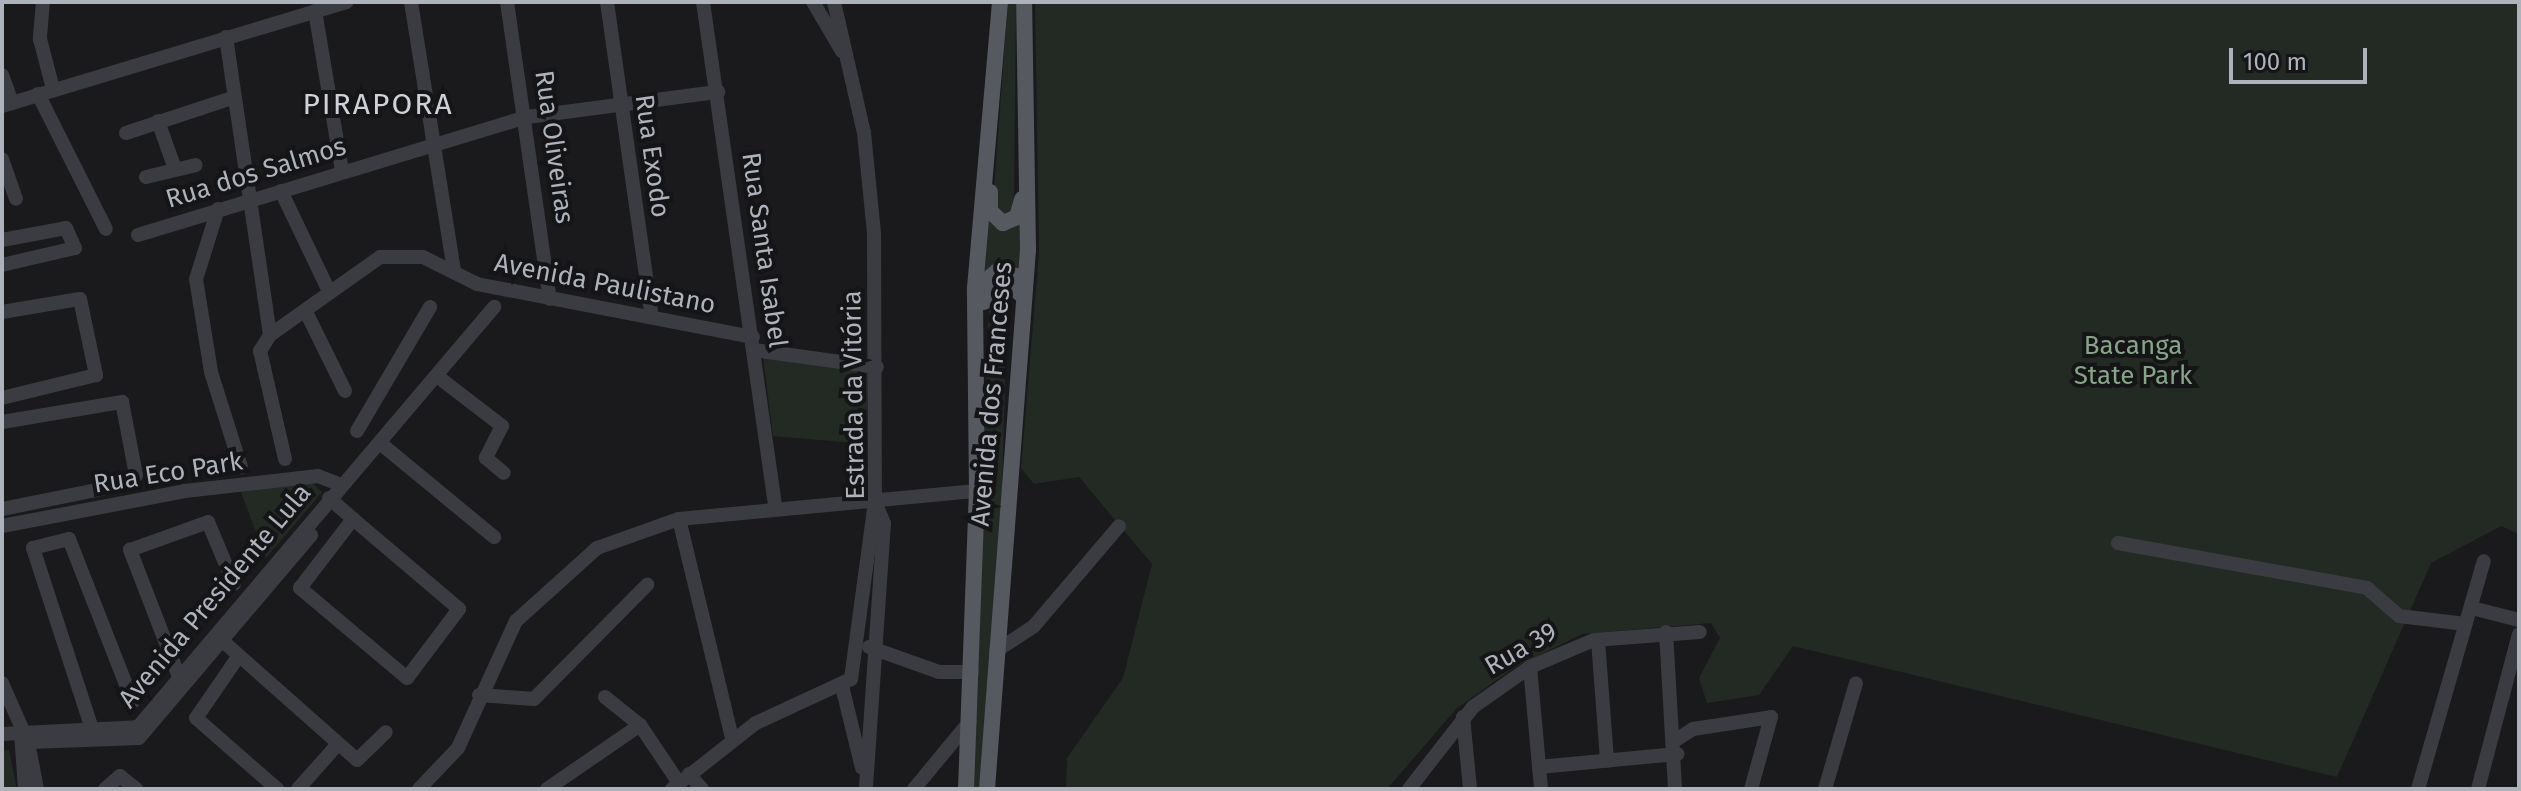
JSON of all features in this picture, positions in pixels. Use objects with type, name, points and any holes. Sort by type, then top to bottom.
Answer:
[{"type":"main road","name":"Avenida dos Franceses","points":[[966,789],[977,491],[976,258],[1000,2]]},
{"type":"main road","name":"Avenida dos Franceses","points":[[987,789],[1028,250],[1022,121],[1024,2]]},
{"type":"main road","points":[[990,134],[989,207],[1007,223],[1022,206],[1022,121]]},
{"type":"main road","points":[[977,388],[986,284],[1005,269],[1019,284],[1015,398]]},
{"type":"street","points":[[43,2],[39,29],[46,92],[106,229]]},
{"type":"street","points":[[2,75],[7,104],[347,2]]},
{"type":"street","points":[[411,2],[454,269]]},
{"type":"street","name":"Rua Oliveiras","points":[[507,2],[527,117],[550,299]]},
{"type":"street","name":"Rua Exodo","points":[[607,2],[652,317]]},
{"type":"street","name":"Rua Santa Isabel","points":[[703,2],[775,505]]},
{"type":"street","points":[[813,2],[848,62]]},
{"type":"street","name":"Estrada da Vitória","points":[[834,2],[848,62],[870,190],[877,367],[875,502],[884,523],[866,787]]},
{"type":"street","points":[[315,11],[342,171]]},
{"type":"street","points":[[226,37],[232,98],[270,335],[259,361],[285,459]]},
{"type":"street","name":"Rua dos Salmos","points":[[138,235],[247,199],[527,117],[620,102],[718,92]]},
{"type":"street","points":[[126,133],[232,98]]},
{"type":"street","points":[[158,121],[175,169]]},
{"type":"street","points":[[2,159],[16,199]]},
{"type":"street","points":[[146,177],[196,165]]},
{"type":"street","points":[[281,191],[329,291]]},
{"type":"street","points":[[218,209],[196,279],[211,372],[241,467]]},
{"type":"street","points":[[2,240],[66,228],[75,248],[2,265]]},
{"type":"street","name":"Avenida Paulistano","points":[[270,335],[306,312],[329,291],[390,255],[454,269],[469,281],[652,317],[753,343],[877,367]]},
{"type":"street","points":[[2,312],[80,299],[96,375],[2,398]]},
{"type":"street","points":[[357,431],[430,307]]},
{"type":"street","points":[[341,485],[494,307]]},
{"type":"street","points":[[306,312],[345,391]]},
{"type":"street","points":[[437,376],[502,426],[486,458],[504,473]]},
{"type":"street","points":[[2,422],[122,402],[136,475],[131,483],[2,509]]},
{"type":"street","points":[[380,443],[494,537]]},
{"type":"street","name":"Rua Eco Park","points":[[2,526],[215,488],[318,476],[341,485]]},
{"type":"street","name":"Avenida Presidente Lula","points":[[2,734],[17,740],[95,736],[139,738],[333,501],[341,485]]},
{"type":"street","points":[[419,789],[458,748],[508,633],[548,586],[597,548],[679,519],[775,505],[875,502],[977,491]]},
{"type":"street","points":[[333,501],[459,609],[407,678],[300,588],[353,519]]},
{"type":"street","points":[[680,782],[732,738],[842,686],[853,675],[875,502]]},
{"type":"street","points":[[679,519],[732,738]]},
{"type":"street","points":[[181,683],[130,550],[208,522],[234,584]]},
{"type":"street","points":[[996,651],[1034,626],[1119,526]]},
{"type":"street","points":[[95,736],[33,548],[69,539],[133,702]]},
{"type":"street","points":[[2118,543],[2367,588],[2399,616],[2466,624]]},
{"type":"street","points":[[2418,789],[2484,561]]},
{"type":"street","points":[[479,695],[534,699],[647,585]]},
{"type":"street","points":[[2472,608],[2519,620]]},
{"type":"street","points":[[1666,632],[1676,747],[1675,789]]},
{"type":"street","name":"Rua 39","points":[[1409,789],[1463,717],[1530,667],[1598,640],[1666,632],[1700,632]]},
{"type":"street","points":[[2478,789],[2519,634]]},
{"type":"street","points":[[219,638],[360,760],[386,732]]},
{"type":"street","points":[[1598,640],[1607,761]]},
{"type":"street","points":[[857,646],[876,648],[927,669],[972,672]]},
{"type":"street","points":[[238,657],[196,718],[277,789]]},
{"type":"street","points":[[1530,667],[1541,789]]},
{"type":"street","points":[[2,683],[17,740],[25,789]]},
{"type":"street","points":[[1825,789],[1856,683]]},
{"type":"street","points":[[842,686],[866,787]]},
{"type":"street","points":[[605,697],[640,725],[680,782],[702,789]]},
{"type":"street","points":[[1463,717],[1470,789]]},
{"type":"street","points":[[1539,767],[1607,761],[1676,747],[1693,729],[1771,717],[1751,789]]},
{"type":"street","points":[[914,789],[970,721]]},
{"type":"street","points":[[547,789],[640,725]]},
{"type":"street","points":[[17,740],[37,789]]},
{"type":"street","points":[[298,789],[338,744]]},
{"type":"street","points":[[936,760],[968,750]]},
{"type":"street","points":[[105,789],[120,776],[136,789]]},
{"type":"green space","points":[[1008,2],[1016,2],[1014,206],[1005,216],[993,202]]},
{"type":"green space","name":"Bacanga State Park","points":[[1035,2],[2519,2],[2519,534],[2501,526],[2431,563],[2337,777],[1793,646],[1759,695],[1707,703],[1699,678],[1720,638],[1711,623],[1582,634],[1515,667],[1457,708],[1387,789],[1066,789],[1067,758],[1123,678],[1152,564],[1079,477],[1034,484],[1021,468],[1039,253]]},
{"type":"green space","points":[[983,213],[1003,230],[1024,219],[1022,269],[999,260],[981,276]]},
{"type":"green space","points":[[1008,276],[1002,490],[981,789],[973,789],[988,324],[991,289]]},
{"type":"green space","points":[[763,357],[868,371],[866,444],[773,436]]},
{"type":"green space","points":[[311,482],[322,492],[266,558],[240,490]]},
{"type":"green space","points":[[2,750],[9,750],[17,789],[2,789]]},
{"type":"district","name":"PIRAPORA","points":[[378,104]]}]
